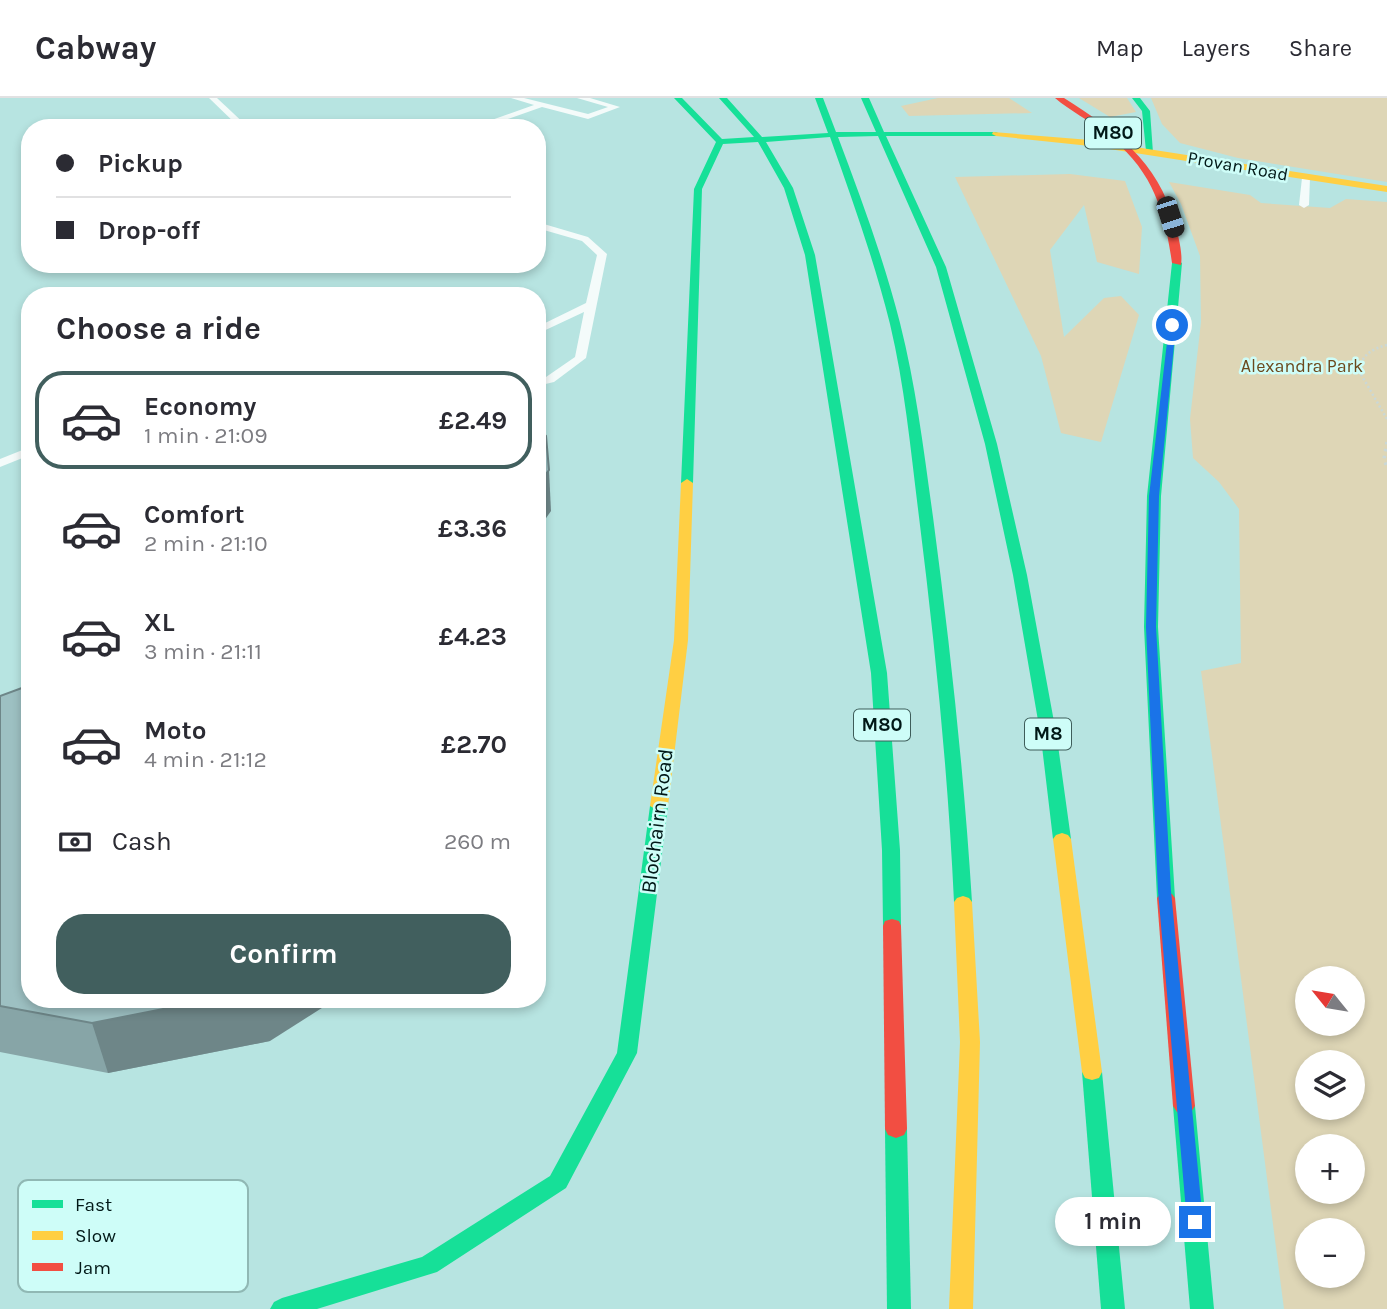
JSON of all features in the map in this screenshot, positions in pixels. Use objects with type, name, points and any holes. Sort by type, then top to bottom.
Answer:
[{"type":"main road","points":[[678,98],[720,142]]},
{"type":"main road","points":[[819,98],[869,232],[898,338],[914,427],[949,702],[960,842],[970,1042],[961,1309]]},
{"type":"main road","name":"M8","points":[[865,98],[902,176],[940,267],[991,444],[1026,612],[1049,738],[1088,1032],[1113,1309]]},
{"type":"main road","name":"M80","points":[[1059,98],[1088,115],[1125,143],[1156,180],[1174,231],[1178,271],[1154,496],[1151,627],[1166,905],[1202,1309]]},
{"type":"main road","points":[[1136,98],[1146,111],[1150,151]]},
{"type":"main road","name":"M80","points":[[726,100],[773,154],[799,209],[810,255],[879,673],[891,850],[899,1309]]},
{"type":"main road","name":"Provan Road","points":[[720,142],[844,134],[996,134],[1150,151],[1387,189]]},
{"type":"main road","name":"Blochairn Road","points":[[282,1309],[429,1265],[558,1182],[627,1053],[681,640],[698,189],[720,142]]},
{"type":"lane","points":[[213,98],[235,119]]},
{"type":"lane","points":[[515,98],[588,117],[616,107],[581,98]]},
{"type":"lane","points":[[501,119],[542,105]]},
{"type":"lane","points":[[1304,205],[1306,178]]},
{"type":"lane","points":[[546,228],[585,239],[602,254],[580,358],[546,381]]},
{"type":"lane","points":[[546,327],[591,305]]},
{"type":"lane","points":[[0,463],[21,455]]},
{"type":"path","points":[[1387,345],[1371,349],[1360,363],[1359,372],[1387,419]]},
{"type":"path","points":[[1387,442],[1384,459],[1387,467]]},
{"type":"green space","points":[[938,98],[1009,98],[1032,113],[909,116],[901,106]]},
{"type":"green space","points":[[1079,98],[1127,98],[1136,112],[1110,117]]},
{"type":"green space","points":[[1151,98],[1387,98],[1387,182],[1238,158],[1180,143],[1162,124]]},
{"type":"green space","points":[[1070,174],[1125,181],[1142,227],[1139,274],[1097,262],[1084,205],[1050,250],[1064,337],[1104,298],[1121,296],[1139,315],[1101,442],[1061,433],[1041,356],[955,177]]},
{"type":"green space","name":"Alexandra Park","points":[[1169,182],[1250,195],[1261,203],[1330,208],[1346,199],[1387,202],[1387,1309],[1284,1309],[1201,671],[1241,663],[1239,509],[1219,482],[1193,458],[1190,419],[1201,322],[1200,256],[1181,204]]},
{"type":"building","points":[[546,436],[549,470],[546,474]]},
{"type":"building","points":[[21,688],[21,1008],[168,1008],[92,1023],[0,1006],[0,696]]},
{"type":"traffic: fast","points":[[678,98],[720,142]]},
{"type":"traffic: fast","points":[[723,98],[756,134],[780,169],[797,208],[810,255],[879,673],[891,850],[892,926]]},
{"type":"traffic: fast","points":[[819,98],[879,266],[905,372],[917,444],[944,661],[963,902]]},
{"type":"traffic: fast","points":[[865,98],[941,267],[991,444],[1020,575],[1049,738],[1062,839]]},
{"type":"traffic: fast","points":[[1136,98],[1146,111],[1150,151]]},
{"type":"traffic: fast","points":[[687,483],[698,189],[720,142],[844,134],[996,134]]},
{"type":"traffic: fast","points":[[1166,898],[1151,627],[1154,496],[1177,263]]},
{"type":"traffic: fast","points":[[282,1309],[429,1265],[558,1182],[627,1053],[659,806]]},
{"type":"traffic: fast","points":[[1092,1072],[1113,1309]]},
{"type":"traffic: fast","points":[[1184,1106],[1202,1309]]},
{"type":"traffic: fast","points":[[896,1129],[899,1309]]},
{"type":"traffic: slow","points":[[996,134],[1090,143],[1387,189]]},
{"type":"traffic: slow","points":[[659,806],[681,640],[687,483]]},
{"type":"traffic: slow","points":[[1062,839],[1092,1072]]},
{"type":"traffic: slow","points":[[961,1309],[970,1042],[963,902]]},
{"type":"traffic: jam","points":[[1059,98],[1107,131],[1142,164],[1165,205],[1177,263]]},
{"type":"traffic: jam","points":[[1166,898],[1184,1106]]},
{"type":"traffic: jam","points":[[892,926],[896,1129]]},
{"type":"route","points":[[1172,325],[1154,496],[1151,627],[1165,891],[1195,1222]]}]
